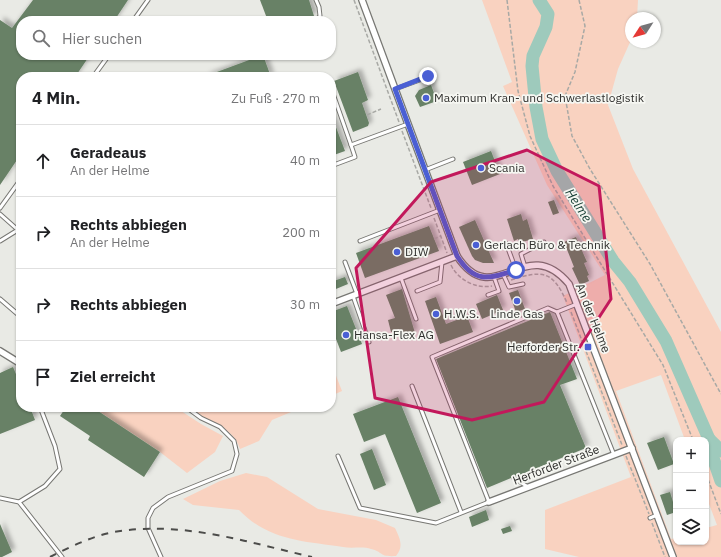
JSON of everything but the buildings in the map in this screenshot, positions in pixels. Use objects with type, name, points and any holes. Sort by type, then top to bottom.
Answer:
[{"type":"street","name":"An der Helme","points":[[362,0],[457,256],[464,266],[479,277],[494,277],[525,267],[538,265],[547,266],[556,271],[569,284],[673,557]]},
{"type":"street","points":[[336,302],[457,256]]},
{"type":"street","points":[[0,351],[16,361]]},
{"type":"street","name":"Herforder Straße","points":[[489,502],[632,448]]},
{"type":"lane","points":[[137,16],[148,0]]},
{"type":"lane","points":[[316,0],[320,16]]},
{"type":"lane","points":[[97,72],[105,60]]},
{"type":"lane","points":[[395,89],[428,76]]},
{"type":"lane","points":[[336,102],[355,157],[336,164]]},
{"type":"lane","points":[[351,145],[408,124]]},
{"type":"lane","points":[[425,170],[452,159]]},
{"type":"lane","points":[[0,208],[16,185]]},
{"type":"lane","points":[[360,241],[440,210]]},
{"type":"lane","points":[[0,214],[16,226]]},
{"type":"lane","points":[[0,241],[16,231]]},
{"type":"lane","points":[[525,267],[521,254],[544,242]]},
{"type":"lane","points":[[506,243],[516,270]]},
{"type":"lane","points":[[345,262],[369,342]]},
{"type":"lane","points":[[417,291],[440,282],[442,262]]},
{"type":"lane","points":[[503,274],[509,287],[523,284]]},
{"type":"lane","points":[[488,295],[499,291],[494,277]]},
{"type":"lane","points":[[401,278],[416,319]]},
{"type":"lane","points":[[0,299],[16,313]]},
{"type":"lane","points":[[557,312],[577,304]]},
{"type":"lane","points":[[338,456],[360,508],[436,523],[489,502],[432,357],[548,308],[557,312],[614,455]]},
{"type":"lane","points":[[412,386],[461,512]]},
{"type":"lane","points":[[19,502],[45,486],[60,469],[55,446],[42,412]]},
{"type":"lane","points":[[161,557],[148,528],[148,518],[153,508],[168,497],[232,471],[237,454],[234,441],[220,427],[201,418],[193,412]]},
{"type":"lane","points":[[514,478],[528,487]]},
{"type":"lane","points":[[0,498],[19,502],[62,557]]},
{"type":"lane","points":[[650,518],[657,515]]},
{"type":"path","points":[[507,0],[518,91],[530,136],[553,186],[663,365],[692,437]]},
{"type":"path","points":[[579,0],[586,26],[575,72],[565,96],[572,136],[590,169],[650,264],[721,394]]},
{"type":"path","points":[[367,116],[382,110]]},
{"type":"path","points":[[434,239],[441,236]]},
{"type":"path","points":[[548,464],[553,478]]},
{"type":"path","points":[[709,482],[721,514]]},
{"type":"highlighted area","points":[[527,150],[599,186],[611,299],[544,402],[472,420],[375,398],[356,268],[431,182]]},
{"type":"shaded area","points":[[482,0],[638,0],[637,12],[625,12],[625,48],[627,48],[618,69],[608,105],[633,169],[721,332],[721,557],[579,557],[545,549],[545,510],[631,477],[563,296],[605,275],[547,185],[503,86],[512,82]]},
{"type":"shaded area","points":[[336,376],[342,391],[336,394]]},
{"type":"shaded area","points":[[100,412],[183,412],[223,436],[215,452],[187,473],[160,452]]},
{"type":"shaded area","points":[[196,412],[291,412],[272,420],[259,441],[240,449],[237,441],[232,435],[219,425]]},
{"type":"shaded area","points":[[246,473],[267,477],[318,509],[376,520],[395,528],[401,546],[400,549],[396,556],[386,556],[368,548],[346,548],[300,541],[275,534],[262,528],[239,510],[193,505],[183,499],[220,481]]},
{"type":"waterway","name":"Helme","points":[[539,0],[548,14],[546,27],[533,56],[532,66],[536,107],[542,139],[557,171],[613,261],[630,282],[666,341],[709,439],[721,451]]},
{"type":"waterway","name":"Helme","points":[[709,439],[711,452],[721,481]]},
{"type":"railway","points":[[50,557],[86,540],[101,535],[135,529],[186,530],[212,534],[312,557]]},
{"type":"place","name":"Maximum Kran- und Schwerlastlogistik","points":[[426,98]]},
{"type":"place","name":"Scania","points":[[481,168]]},
{"type":"place","name":"Gerlach Büro & Technik","points":[[476,245]]},
{"type":"place","name":"DIW","points":[[397,252]]},
{"type":"place","name":"Linde Gas","points":[[517,301]]},
{"type":"place","name":"H.W.S.","points":[[436,314]]},
{"type":"place","name":"Hansa-Flex AG","points":[[346,335]]},
{"type":"place","name":"Herforder Str.","points":[[588,347]]},
{"type":"route","points":[[428,76],[395,89],[457,256],[470,272],[479,277],[490,278],[516,270]]}]
